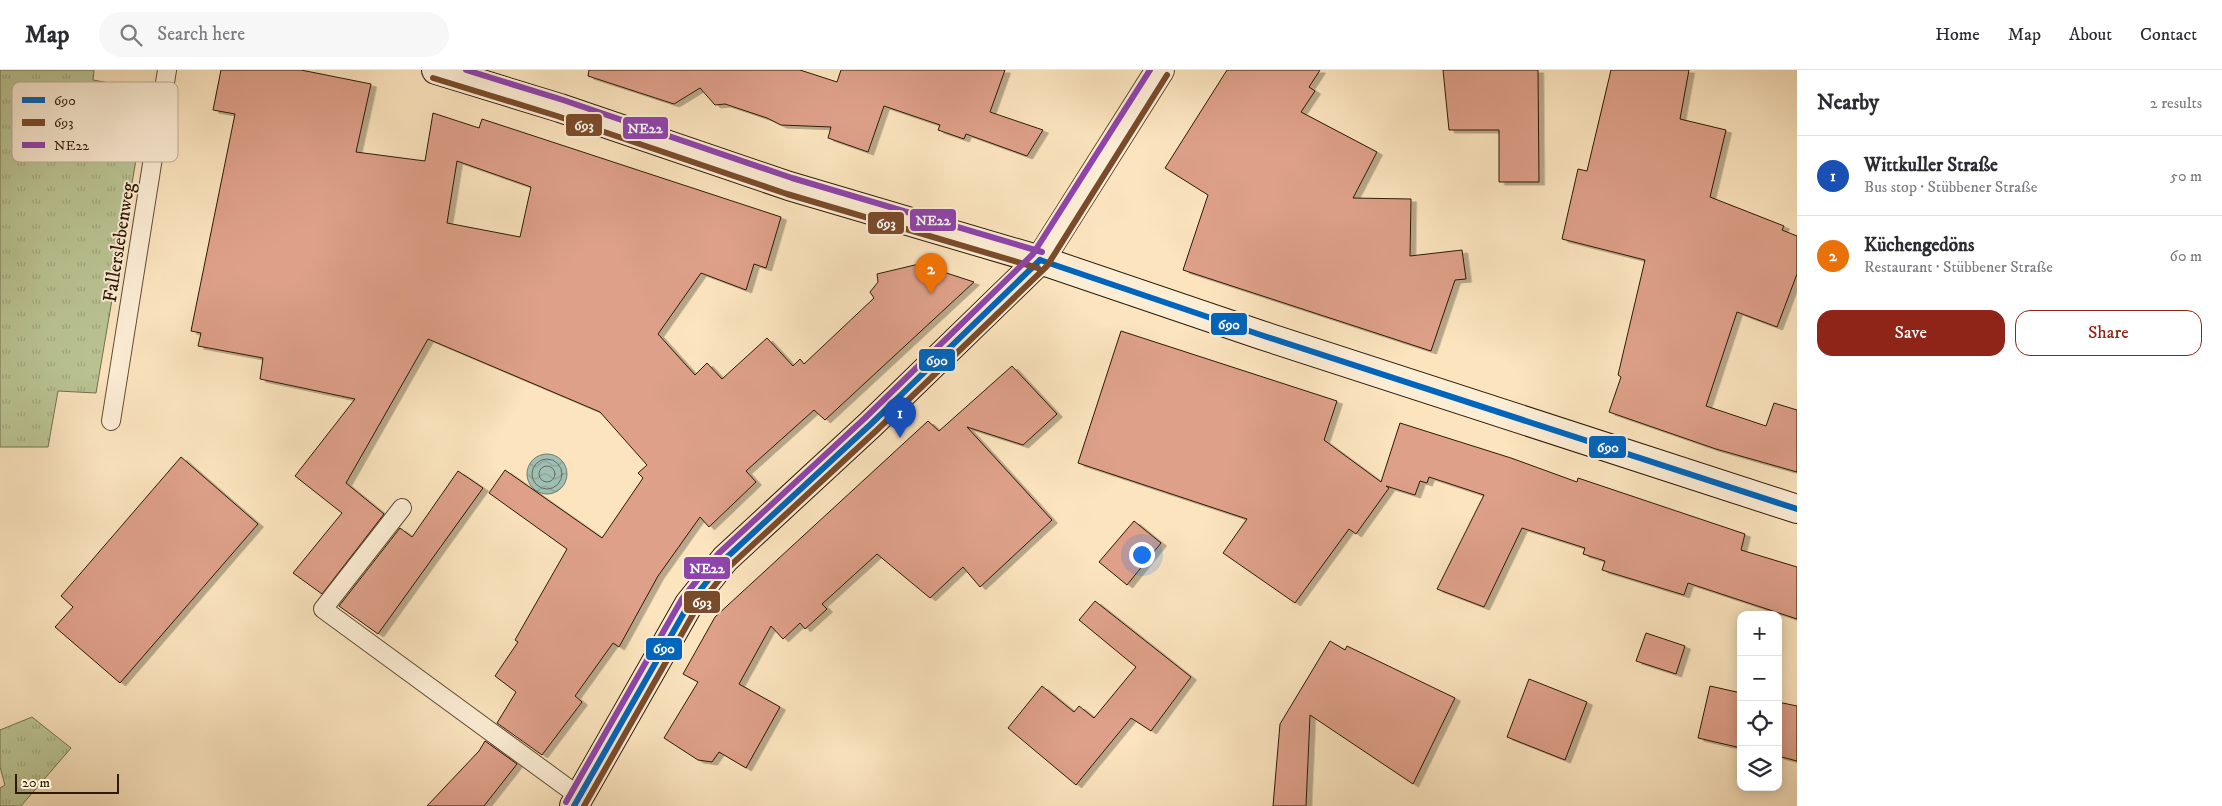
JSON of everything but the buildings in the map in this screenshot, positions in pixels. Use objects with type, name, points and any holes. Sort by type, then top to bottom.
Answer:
[{"type":"main road","points":[[436,70],[560,108],[789,186],[1040,260],[1797,509]]},
{"type":"main road","points":[[577,801],[689,604],[725,559],[871,424],[1040,260],[1160,70]]},
{"type":"lane","name":"Fallerslebenweg","points":[[111,421],[152,162]]},
{"type":"lane","points":[[402,508],[323,609],[577,801]]},
{"type":"green space","points":[[0,70],[94,70],[93,80],[104,82],[12,82],[12,162],[136,162],[96,393],[58,391],[48,447],[0,447]]},
{"type":"green space","points":[[32,717],[71,748],[21,806],[0,806],[0,788],[5,785],[0,767],[0,730]]},
{"type":"water","points":[[547,454],[561,460],[567,474],[561,488],[547,494],[533,488],[527,474],[533,460]]},
{"type":"transit line","name":"NE22","points":[[466,70],[563,100],[792,178],[1042,252]]},
{"type":"transit line","name":"NE22","points":[[566,802],[682,599],[719,553],[865,418],[1033,254],[1150,70]]},
{"type":"transit line","name":"693","points":[[584,806],[696,609],[731,565],[877,430],[1047,266],[1167,75]]},
{"type":"transit line","name":"693","points":[[433,78],[557,116],[787,194],[1038,268]]},
{"type":"transit line","name":"690","points":[[1040,260],[1261,335],[1797,509]]},
{"type":"transit line","name":"690","points":[[574,806],[689,604],[725,559],[871,424],[1040,260]]},
{"type":"place","name":"Küchengedöns","points":[[931,294]]},
{"type":"place","name":"Wittkuller Straße","points":[[900,438]]}]
